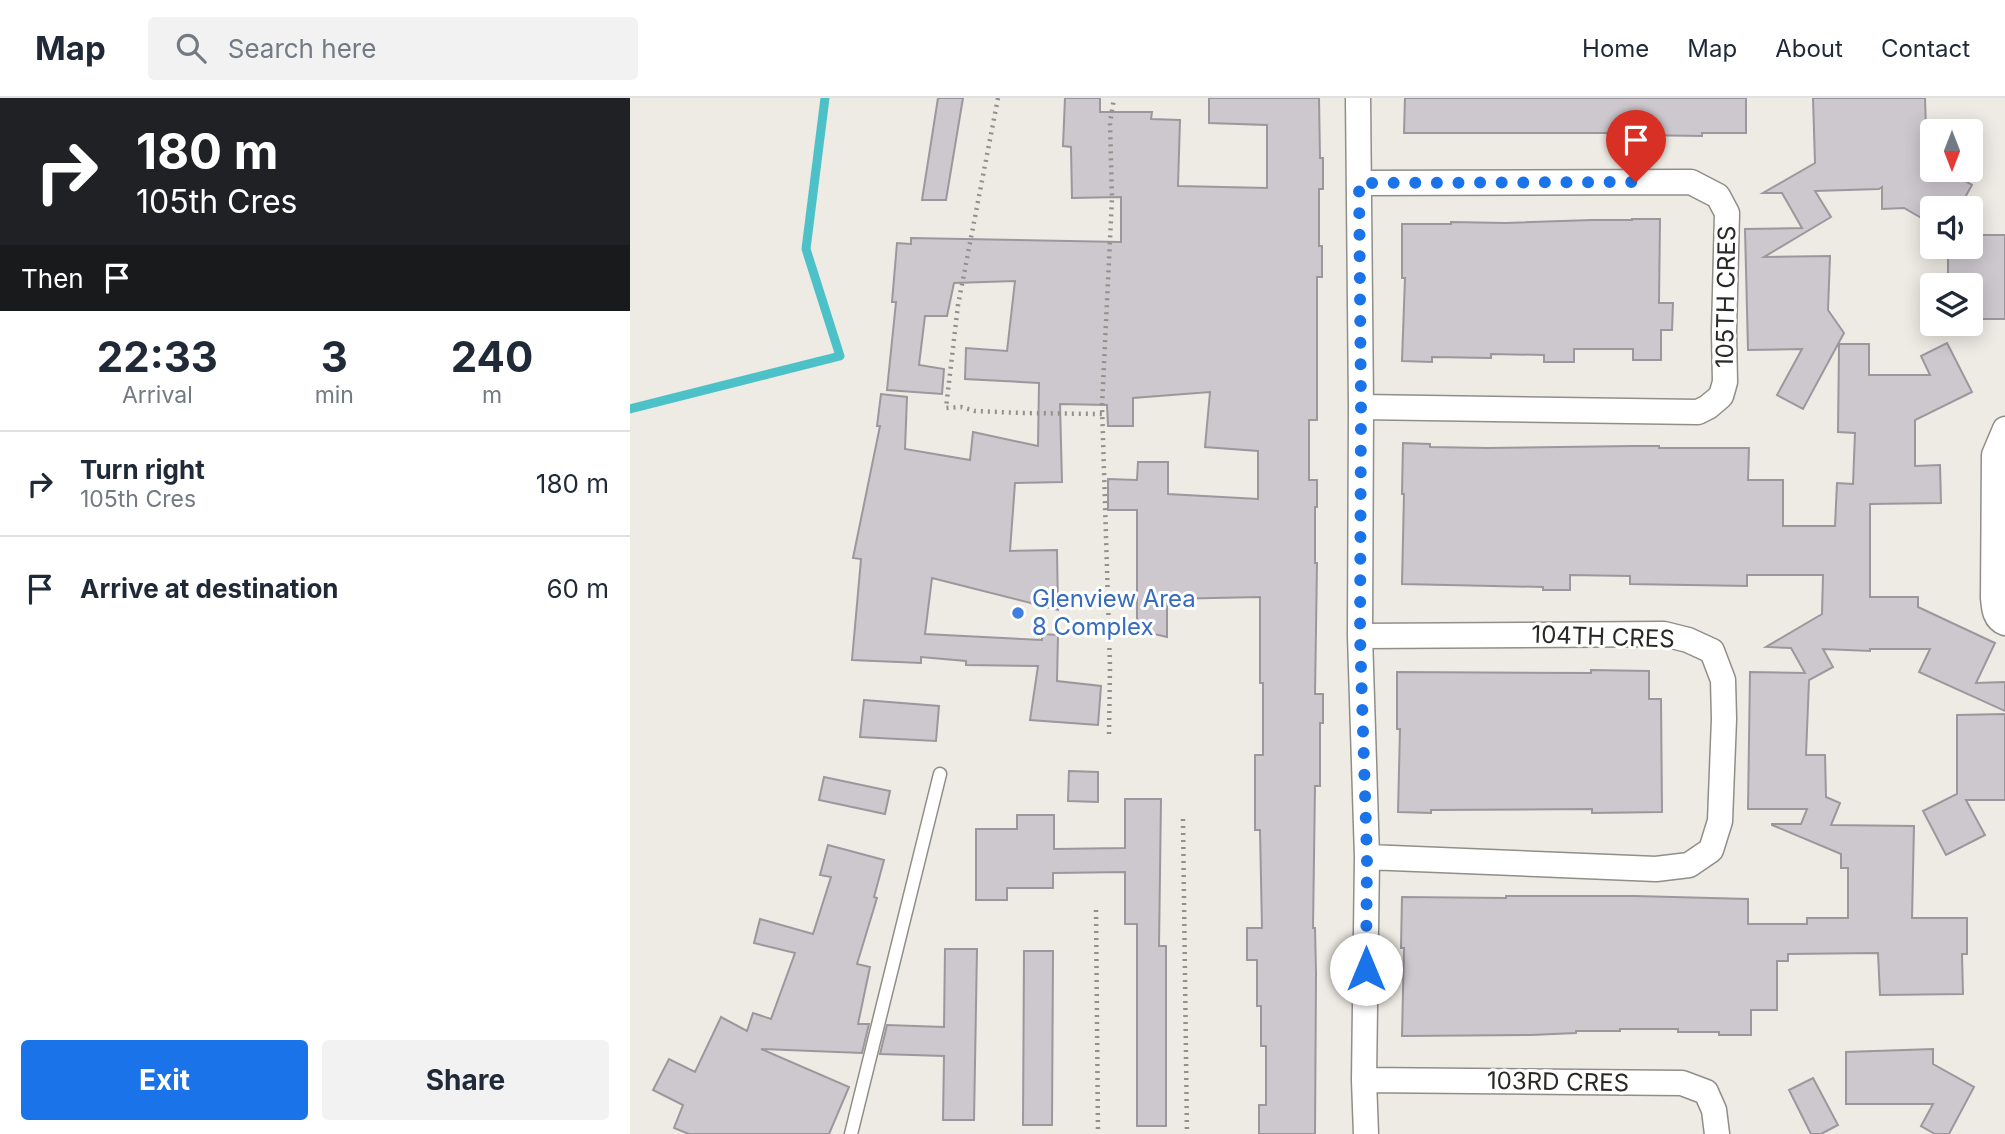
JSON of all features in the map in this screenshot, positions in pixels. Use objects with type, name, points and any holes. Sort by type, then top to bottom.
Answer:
[{"type":"street","points":[[1358,98],[1360,636],[1367,857],[1364,1080],[1366,1134]]},
{"type":"street","name":"105TH CRES","points":[[1359,183],[1691,182],[1718,196],[1727,212],[1725,382],[1721,396],[1708,407],[1698,412],[1361,407]]},
{"type":"street","points":[[2005,429],[1994,455],[1993,598],[1996,614],[2001,622],[2005,623]]},
{"type":"street","name":"104TH CRES","points":[[1360,636],[1664,634],[1688,640],[1712,652],[1723,680],[1724,706],[1720,821],[1711,850],[1689,866],[1656,869],[1367,857]]},
{"type":"street","name":"103RD CRES","points":[[1364,1080],[1682,1083],[1706,1092],[1714,1110],[1717,1134]]},
{"type":"lane","points":[[851,1134],[940,774]]},
{"type":"path","points":[[998,98],[958,305],[946,408],[1021,413],[1102,414]]},
{"type":"path","points":[[1109,734],[1110,667],[1102,414],[1112,198],[1110,123],[1114,98]]},
{"type":"path","points":[[1183,819],[1187,1134]]},
{"type":"path","points":[[1096,910],[1098,1134]]},
{"type":"building","points":[[938,98],[963,98],[946,200],[922,200]]},
{"type":"building","points":[[1065,98],[1100,98],[1100,112],[1152,112],[1151,119],[1180,120],[1178,186],[1267,188],[1267,125],[1209,123],[1209,98],[1319,98],[1320,158],[1323,158],[1323,189],[1319,189],[1322,277],[1317,277],[1317,420],[1309,420],[1309,480],[1317,480],[1315,694],[1323,694],[1320,786],[1315,786],[1315,1134],[1259,1134],[1259,1105],[1266,1105],[1266,1046],[1261,1046],[1261,1006],[1257,1006],[1257,960],[1247,960],[1247,928],[1262,928],[1260,830],[1255,830],[1255,755],[1263,755],[1260,597],[1167,599],[1167,637],[1137,630],[1137,510],[1108,510],[1108,479],[1137,480],[1138,462],[1168,462],[1168,494],[1258,499],[1258,451],[1205,447],[1210,392],[1133,398],[1133,426],[1108,426],[1107,405],[1060,404],[1062,482],[1015,483],[1010,551],[1057,550],[1058,610],[932,578],[925,634],[1042,640],[1042,634],[1058,635],[1057,681],[1101,686],[1098,725],[1030,720],[1038,666],[966,665],[966,661],[921,657],[921,663],[852,660],[861,559],[853,558],[880,426],[877,426],[881,394],[907,397],[905,449],[970,460],[973,432],[1038,446],[1039,383],[965,379],[966,348],[1007,351],[1015,281],[954,283],[947,316],[925,316],[919,365],[944,369],[942,394],[887,390],[896,302],[892,302],[897,243],[911,244],[911,238],[1121,242],[1121,197],[1072,198],[1071,147],[1063,146]]},
{"type":"building","points":[[1405,98],[1746,98],[1746,133],[1702,133],[1702,136],[1635,133],[1404,133]]},
{"type":"building","points":[[1813,98],[1925,98],[1926,119],[1920,119],[1920,182],[1967,182],[1972,185],[1966,196],[1920,196],[1920,217],[1904,208],[1882,209],[1882,187],[1815,191],[1831,217],[1764,257],[1830,256],[1828,310],[1844,333],[1803,409],[1777,395],[1802,349],[1748,350],[1745,229],[1802,228],[1782,193],[1763,193],[1815,163]]},
{"type":"building","points":[[1660,219],[1659,303],[1673,303],[1672,330],[1661,330],[1661,360],[1633,360],[1633,349],[1574,349],[1574,362],[1544,362],[1544,355],[1491,354],[1491,358],[1432,357],[1432,362],[1402,361],[1405,278],[1402,278],[1402,224]]},
{"type":"building","points":[[1983,235],[2005,235],[2005,319],[1983,319],[1983,273],[1948,273],[1948,259],[1983,259]]},
{"type":"building","points":[[1947,343],[1972,392],[1915,420],[1915,466],[1940,465],[1941,503],[1870,504],[1870,597],[1918,597],[1918,607],[1995,643],[1976,683],[2005,682],[2005,711],[1919,672],[1930,649],[1823,649],[1833,667],[1809,680],[1806,755],[1825,755],[1826,797],[1840,803],[1831,825],[1914,826],[1912,918],[1967,918],[1967,954],[1962,954],[1963,994],[1880,995],[1878,953],[1788,954],[1788,961],[1777,961],[1777,1010],[1751,1010],[1751,1035],[1678,1032],[1678,1029],[1620,1029],[1531,1035],[1402,1036],[1402,897],[1635,896],[1748,899],[1748,924],[1807,924],[1807,918],[1848,918],[1848,868],[1841,868],[1841,854],[1772,825],[1801,824],[1807,809],[1748,809],[1750,672],[1805,673],[1791,648],[1766,647],[1822,614],[1823,575],[1747,575],[1747,586],[1630,584],[1630,576],[1570,575],[1570,590],[1402,584],[1403,443],[1430,444],[1430,447],[1488,448],[1749,448],[1748,480],[1783,480],[1783,526],[1835,526],[1837,483],[1853,484],[1855,433],[1838,432],[1839,344],[1869,344],[1869,375],[1930,375],[1921,356]]},
{"type":"building","points":[[1591,670],[1649,671],[1649,699],[1661,699],[1662,812],[1592,813],[1592,809],[1398,812],[1400,729],[1397,729],[1397,672],[1591,673]]},
{"type":"building","points":[[864,700],[939,706],[936,741],[860,737]]},
{"type":"building","points":[[2005,714],[2005,800],[1966,800],[1985,835],[1946,855],[1923,811],[1957,794],[1957,715]]},
{"type":"building","points":[[1069,771],[1098,772],[1098,802],[1068,801]]},
{"type":"building","points":[[824,777],[890,791],[885,814],[819,800]]},
{"type":"building","points":[[1125,799],[1161,799],[1159,946],[1166,946],[1166,1126],[1137,1126],[1137,924],[1125,924],[1125,872],[1053,873],[1053,888],[1007,888],[1007,900],[976,900],[976,829],[1017,829],[1017,815],[1054,815],[1054,849],[1125,848]]},
{"type":"building","points":[[828,845],[884,860],[874,897],[877,898],[857,964],[870,967],[858,1024],[869,1024],[862,1053],[761,1049],[849,1087],[829,1134],[689,1134],[674,1128],[683,1105],[653,1090],[669,1059],[695,1072],[721,1017],[747,1031],[753,1013],[771,1019],[795,953],[754,943],[760,919],[813,934],[831,877],[820,875]]},
{"type":"building","points":[[945,949],[977,949],[974,1120],[943,1120],[944,1056],[880,1054],[887,1025],[944,1027]]},
{"type":"building","points":[[1024,951],[1053,951],[1052,1125],[1023,1125]]},
{"type":"building","points":[[1933,1049],[1933,1064],[1974,1087],[1949,1134],[1935,1134],[1921,1126],[1933,1104],[1846,1104],[1846,1052]]},
{"type":"building","points":[[1813,1078],[1838,1125],[1821,1134],[1811,1134],[1789,1090]]},
{"type":"waterway","points":[[630,409],[840,356],[806,249],[825,98]]},
{"type":"place","name":"Glenview Area 8 Complex","points":[[1018,613]]},
{"type":"route","points":[[1366,969],[1367,857],[1360,636],[1359,183],[1636,182]]}]
